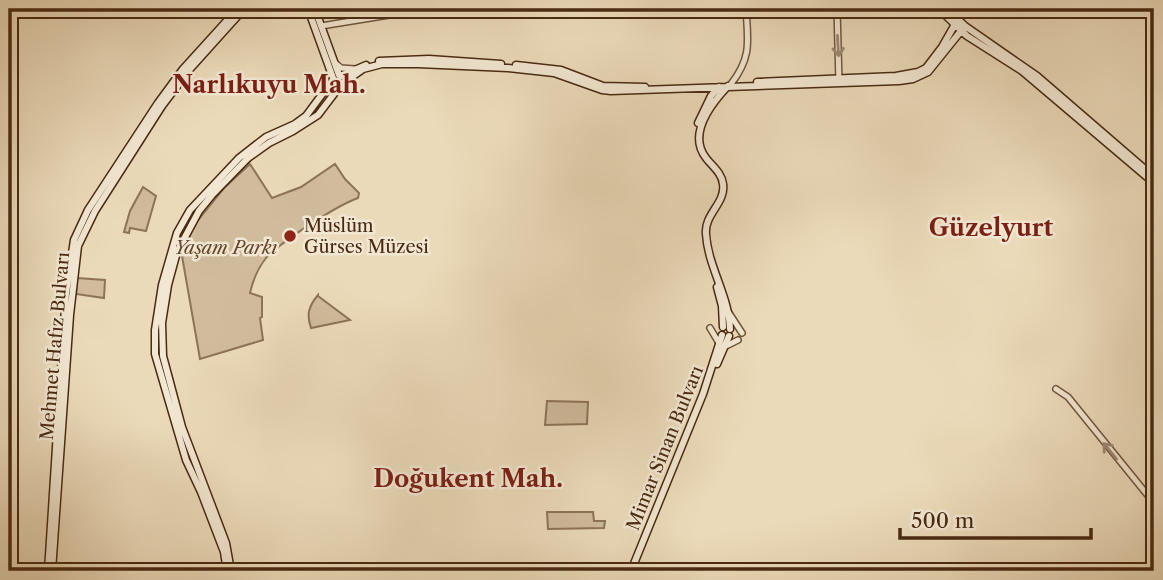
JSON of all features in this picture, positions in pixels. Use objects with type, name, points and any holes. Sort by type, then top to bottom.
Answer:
[{"type":"main road","name":"Mehmet Hafız Bulvarı","points":[[50,571],[66,293],[75,237],[88,210],[158,103],[183,69],[238,9]]},
{"type":"main road","name":"Mehmet Hafız Bulvarı","points":[[50,571],[68,337],[78,246],[95,211],[162,106],[190,69],[244,9]]},
{"type":"main road","points":[[308,9],[338,80]]},
{"type":"main road","points":[[315,9],[335,63],[338,80]]},
{"type":"main road","points":[[939,9],[1037,76],[1154,177]]},
{"type":"main road","points":[[947,9],[956,21]]},
{"type":"main road","points":[[338,80],[374,66],[418,64],[546,72],[611,91],[896,76],[918,72],[935,58],[956,21]]},
{"type":"main road","points":[[840,80],[899,81],[921,77],[937,62],[964,28]]},
{"type":"main road","points":[[964,28],[967,36],[1022,71],[1154,183]]},
{"type":"main road","points":[[229,571],[226,543],[182,427],[163,356],[162,323],[177,252],[199,211],[236,169],[254,153],[318,115],[338,80],[355,69],[392,59],[540,66],[561,70],[603,86],[725,86]]},
{"type":"main road","name":"Mimar Sinan Bulvarı","points":[[633,571],[726,332],[729,313],[705,230],[711,212],[723,193],[723,181],[701,151],[698,140],[706,115],[725,86]]},
{"type":"main road","name":"Mimar Sinan Bulvarı","points":[[725,86],[701,115],[695,138],[697,150],[720,182],[716,201],[705,219],[702,236],[722,306],[726,332]]},
{"type":"street","points":[[321,26],[426,9]]},
{"type":"street","points":[[725,86],[741,71],[749,47],[746,9]]},
{"type":"street","points":[[837,9],[840,80]]},
{"type":"street","points":[[335,63],[341,68],[355,69]]},
{"type":"street","points":[[729,313],[742,333]]},
{"type":"street","points":[[723,319],[710,326],[722,345],[738,340]]},
{"type":"street","points":[[1056,389],[1068,397],[1154,503]]},
{"type":"green space","name":"Yaşam Parkı","points":[[250,164],[272,198],[301,187],[335,164],[359,193],[358,198],[310,225],[263,262],[250,293],[262,297],[260,318],[263,340],[200,359],[182,256],[194,225],[224,188]]},
{"type":"green space","points":[[143,187],[156,196],[146,231],[130,228],[129,233],[124,232],[130,211]]},
{"type":"green space","points":[[77,278],[105,280],[104,298],[76,294]]},
{"type":"green space","points":[[318,295],[350,320],[311,328],[309,310]]},
{"type":"green space","points":[[547,401],[588,402],[587,424],[545,425]]},
{"type":"green space","points":[[547,512],[593,512],[594,521],[605,521],[604,528],[548,529]]},
{"type":"place","name":"Müslüm Gürses Müzesi","points":[[290,236]]},
{"type":"district","name":"Narlıkuyu Mah.","points":[[269,84]]},
{"type":"district","name":"Güzelyurt","points":[[991,227]]},
{"type":"district","name":"Doğukent Mah.","points":[[468,478]]}]
